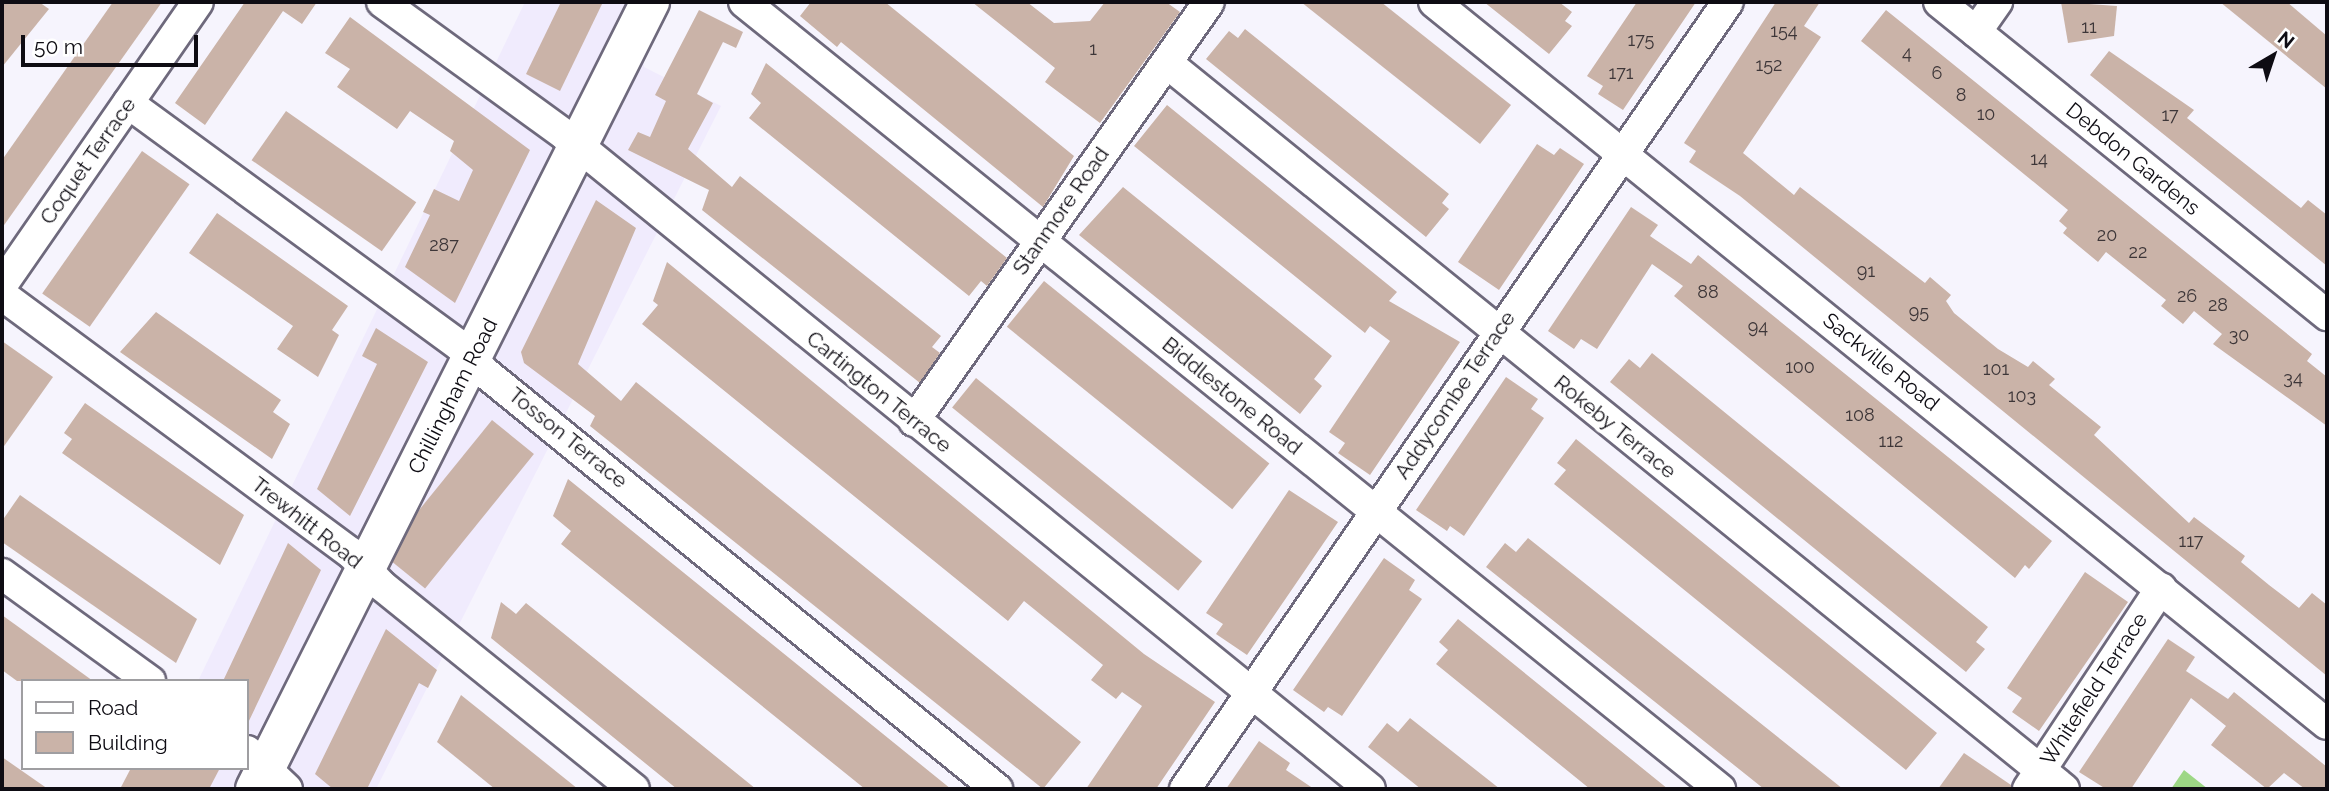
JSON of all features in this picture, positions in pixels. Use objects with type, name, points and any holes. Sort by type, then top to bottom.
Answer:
[{"type":"main road","name":"Chillingham Road","points":[[263,774],[650,2]]},
{"type":"street","name":"Coquet Terrace","points":[[2,285],[198,2]]},
{"type":"street","name":"Cartington Terrace","points":[[382,2],[579,146],[1370,789]]},
{"type":"street","name":"Biddlestone Road","points":[[744,2],[1720,789]]},
{"type":"street","name":"Stanmore Road","points":[[914,421],[1209,2]]},
{"type":"street","name":"Sackville Road","points":[[1434,2],[2327,724]]},
{"type":"street","name":"Addycombe Terrace","points":[[1185,789],[1620,151],[1728,2]]},
{"type":"street","name":"Debdon Gardens","points":[[1939,2],[2327,315]]},
{"type":"street","points":[[1976,32],[1997,2]]},
{"type":"street","name":"Rokeby Terrace","points":[[1167,63],[1498,332],[2034,780],[2064,789]]},
{"type":"street","name":"Tosson Terrace","points":[[128,103],[472,358],[997,789]]},
{"type":"street","name":"Trewhitt Road","points":[[2,295],[367,569],[634,789]]},
{"type":"street","points":[[2,573],[147,679]]},
{"type":"street","name":"Whitefield Terrace","points":[[2034,780],[2161,588]]},
{"type":"shaded area","points":[[525,2],[640,2],[644,67],[721,106],[376,789],[145,789],[154,770],[248,770],[248,679],[199,679]]},
{"type":"green space","points":[[2184,770],[2208,789],[2171,789]]},
{"type":"building","points":[[2,2],[39,2],[49,9],[2,67]]},
{"type":"building","points":[[113,2],[162,2],[2,228],[2,160]]},
{"type":"building","points":[[245,2],[317,2],[302,24],[283,11],[205,125],[175,103]]},
{"type":"building","points":[[561,2],[603,2],[560,91],[526,74]]},
{"type":"building","points":[[811,2],[885,2],[1074,156],[1043,207],[841,42],[837,47],[800,16]]},
{"type":"building","points":[[972,2],[1027,2],[1054,23],[1090,21],[1105,2],[1166,2],[1180,12],[1100,123],[1045,82],[1055,68]]},
{"type":"building","points":[[1301,2],[1381,2],[1511,105],[1480,144]]},
{"type":"building","points":[[1484,2],[1559,2],[1572,12],[1565,21],[1572,26],[1549,54]]},
{"type":"building","points":[[1637,2],[1696,2],[1623,110],[1598,94],[1603,86],[1587,76]]},
{"type":"building","points":[[1776,2],[1820,2],[1804,26],[1821,37],[1743,153],[1794,195],[1800,187],[1925,283],[1930,277],[1951,295],[1946,301],[1954,313],[1998,349],[2028,367],[2033,361],[2055,379],[2049,385],[2101,427],[2094,435],[2189,523],[2194,517],[2245,556],[2241,562],[2269,585],[2299,608],[2312,593],[2327,605],[2327,676],[1740,196],[1689,162],[1696,151],[1684,143]]},
{"type":"building","points":[[2061,2],[2117,6],[2114,36],[2068,43]]},
{"type":"building","points":[[2220,2],[2287,2],[2327,36],[2327,89]]},
{"type":"building","points":[[699,10],[743,32],[736,48],[723,42],[697,94],[713,103],[688,149],[732,187],[740,176],[941,336],[932,347],[940,353],[920,383],[702,210],[709,190],[628,150],[638,132],[650,137],[666,101],[655,95]]},
{"type":"building","points":[[1886,10],[2312,354],[2307,361],[2327,377],[2327,426],[2213,344],[2222,334],[2194,311],[2183,324],[2161,306],[2166,300],[2106,252],[2098,262],[2063,233],[2067,228],[2059,221],[2068,210],[1861,41]]},
{"type":"building","points":[[350,17],[530,150],[455,303],[405,267],[430,215],[423,212],[434,189],[459,201],[473,170],[450,151],[454,141],[410,111],[397,129],[337,87],[350,69],[325,53]]},
{"type":"building","points":[[1245,29],[1449,194],[1442,203],[1449,209],[1426,237],[1206,59],[1229,31],[1238,38]]},
{"type":"building","points":[[2109,51],[2194,110],[2187,118],[2301,208],[2308,200],[2327,215],[2327,266],[2090,75]]},
{"type":"building","points":[[766,63],[1007,258],[987,286],[981,281],[969,296],[749,118],[761,103],[751,94]]},
{"type":"building","points":[[1167,105],[1397,292],[1389,301],[1460,342],[1370,475],[1338,453],[1345,443],[1329,432],[1390,341],[1370,326],[1365,333],[1134,146]]},
{"type":"building","points":[[286,111],[416,202],[382,251],[252,160]]},
{"type":"building","points":[[1537,144],[1554,155],[1560,148],[1584,164],[1499,290],[1458,262]]},
{"type":"building","points":[[142,151],[190,184],[90,327],[42,294]]},
{"type":"building","points":[[1123,187],[1332,356],[1314,379],[1322,386],[1300,414],[1079,235]]},
{"type":"building","points":[[596,200],[636,228],[578,364],[621,401],[636,382],[1081,742],[1043,789],[590,426],[595,416],[524,363],[521,352]]},
{"type":"building","points":[[1631,207],[1658,225],[1650,236],[1691,264],[1698,255],[2052,541],[2029,569],[2025,565],[2015,578],[1674,296],[1683,286],[1652,264],[1597,349],[1581,339],[1574,349],[1548,331]]},
{"type":"building","points":[[217,213],[348,306],[332,330],[339,335],[318,377],[277,349],[293,326],[189,253]]},
{"type":"building","points":[[667,262],[1144,654],[1215,702],[1156,789],[1086,789],[1142,706],[1122,692],[1116,699],[1091,680],[1103,665],[1024,601],[1008,621],[642,324],[658,305],[653,301]]},
{"type":"building","points":[[1044,281],[1269,464],[1232,509],[1007,327]]},
{"type":"building","points":[[156,312],[281,400],[273,412],[290,424],[272,459],[120,352]]},
{"type":"building","points":[[376,328],[428,362],[350,516],[317,489],[377,364],[362,356]]},
{"type":"building","points":[[2,341],[53,377],[2,449]]},
{"type":"building","points":[[1652,353],[1988,627],[1976,642],[1985,649],[1966,672],[1610,382],[1629,359],[1640,368]]},
{"type":"building","points":[[1506,377],[1538,399],[1531,409],[1544,418],[1464,536],[1450,526],[1447,531],[1416,510]]},
{"type":"building","points":[[976,378],[1202,561],[1178,591],[952,408]]},
{"type":"building","points":[[85,403],[244,515],[220,565],[62,453],[72,439],[64,433]]},
{"type":"building","points":[[492,420],[534,454],[425,588],[383,554]]},
{"type":"building","points":[[1576,439],[1937,733],[1906,770],[1554,484],[1566,470],[1557,463]]},
{"type":"building","points":[[568,479],[951,789],[865,789],[561,544],[571,531],[553,516]]},
{"type":"building","points":[[1289,490],[1338,522],[1247,655],[1216,634],[1223,624],[1206,613]]},
{"type":"building","points":[[20,495],[197,619],[176,663],[2,542],[2,521]]},
{"type":"building","points":[[1528,538],[1843,789],[1764,789],[1486,567],[1505,543],[1516,552]]},
{"type":"building","points":[[288,543],[321,570],[248,723],[248,679],[224,679]]},
{"type":"building","points":[[1384,558],[1415,580],[1409,590],[1422,599],[1342,716],[1328,707],[1324,712],[1293,690]]},
{"type":"building","points":[[2085,572],[2128,602],[2039,731],[2012,712],[2022,698],[2007,688]]},
{"type":"building","points":[[501,602],[516,614],[526,603],[756,789],[677,789],[491,638]]},
{"type":"building","points":[[2,615],[90,679],[17,681],[2,670]]},
{"type":"building","points":[[1458,619],[1668,789],[1590,789],[1436,664],[1448,650],[1439,642]]},
{"type":"building","points":[[386,629],[437,670],[428,688],[419,683],[367,789],[333,789],[315,774]]},
{"type":"building","points":[[2168,639],[2195,657],[2186,671],[2228,699],[2234,692],[2327,767],[2327,789],[2305,789],[2284,773],[2267,789],[2211,745],[2226,726],[2191,698],[2131,789],[2106,789],[2079,772]]},
{"type":"building","points":[[461,695],[578,789],[495,789],[437,742]]},
{"type":"building","points":[[1410,718],[1500,789],[1421,789],[1368,747],[1387,723],[1398,732]]},
{"type":"building","points":[[1259,741],[1290,763],[1286,770],[1314,789],[1226,789]]},
{"type":"building","points":[[1964,753],[2011,785],[2011,789],[1938,789]]},
{"type":"building","points":[[2,757],[48,789],[2,789]]},
{"type":"building","points":[[130,770],[219,770],[209,789],[120,789]]}]
